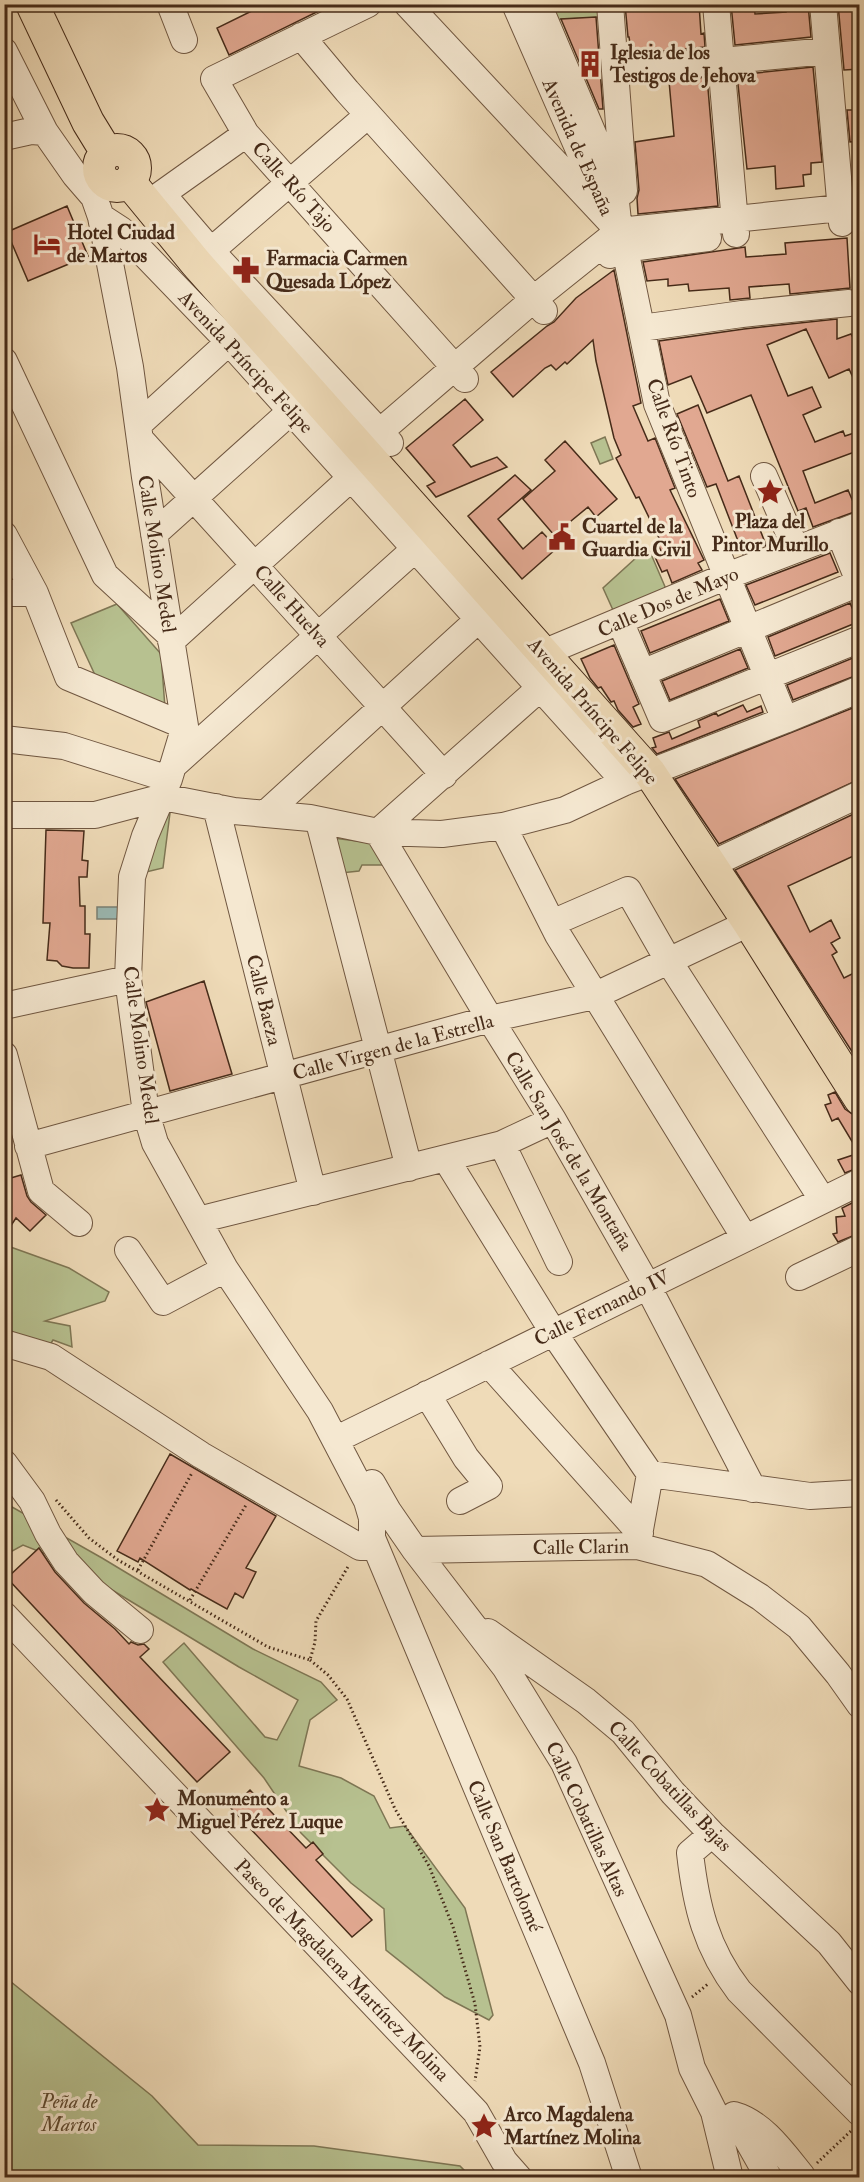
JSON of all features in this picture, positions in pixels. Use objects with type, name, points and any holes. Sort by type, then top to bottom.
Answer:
[{"type":"main road","name":"Avenida Príncipe Felipe","points":[[32,4],[120,188],[204,257],[290,351],[370,452],[543,653],[638,778],[710,865],[858,1095]]},
{"type":"street","points":[[170,4],[184,40]]},
{"type":"street","points":[[368,4],[301,36],[368,115],[539,305]]},
{"type":"street","points":[[407,4],[620,230]]},
{"type":"street","name":"Avenida de España","points":[[515,4],[608,216],[620,230]]},
{"type":"street","name":"Avenida de España","points":[[538,4],[614,183],[620,230]]},
{"type":"street","points":[[610,4],[625,188],[620,230]]},
{"type":"street","points":[[716,4],[735,227]]},
{"type":"street","points":[[4,361],[105,575],[171,638],[255,566],[370,452],[539,305],[620,230],[735,227],[850,215],[826,51],[823,4]]},
{"type":"street","name":"Calle Río Tajo","points":[[301,36],[214,79],[246,134],[461,374]]},
{"type":"street","points":[[4,51],[45,132],[75,175],[120,188],[246,134]]},
{"type":"street","points":[[615,71],[826,51]]},
{"type":"street","points":[[204,257],[368,115]]},
{"type":"street","points":[[4,137],[31,131],[45,132]]},
{"type":"street","name":"Avenida Príncipe Felipe","points":[[120,188],[121,230],[229,342],[291,411],[370,452],[415,549],[540,687],[638,778]]},
{"type":"street","name":"Calle Molino Medel","points":[[120,188],[130,367],[185,726],[168,780],[132,877],[128,979],[147,1113],[155,1143],[225,1269],[320,1411],[368,1501],[372,1518],[366,1543]]},
{"type":"street","name":"Calle Río Tinto","points":[[620,230],[657,404],[785,720]]},
{"type":"street","points":[[641,328],[742,314],[849,303]]},
{"type":"street","points":[[139,432],[229,342]]},
{"type":"street","points":[[154,534],[291,411]]},
{"type":"street","name":"Calle Huelva","points":[[139,432],[194,498],[444,775]]},
{"type":"street","points":[[764,476],[796,549]]},
{"type":"street","points":[[642,673],[748,627],[859,584],[849,529]]},
{"type":"street","name":"Calle Dos de Mayo","points":[[543,653],[727,576],[849,529]]},
{"type":"street","points":[[4,535],[35,593],[68,677],[185,726]]},
{"type":"street","points":[[4,815],[95,815],[168,780],[319,635],[415,549]]},
{"type":"street","points":[[4,593],[35,593]]},
{"type":"street","points":[[265,814],[478,619]]},
{"type":"street","points":[[620,621],[662,719],[860,639]]},
{"type":"street","points":[[378,832],[540,687]]},
{"type":"street","points":[[4,739],[64,746],[168,780],[216,807],[310,819],[378,832],[441,834],[503,826],[565,810],[638,778],[860,689]]},
{"type":"street","points":[[710,865],[860,794]]},
{"type":"street","name":"Calle Baeza","points":[[216,807],[313,1192]]},
{"type":"street","points":[[318,822],[409,1168]]},
{"type":"street","points":[[503,826],[552,923],[594,996],[745,1238]]},
{"type":"street","name":"Calle San José de la Montaña","points":[[378,832],[553,1120],[647,1285],[753,1489]]},
{"type":"street","points":[[552,923],[628,890],[668,960],[822,1199]]},
{"type":"street","name":"Calle Virgen de la Estrella","points":[[28,1146],[490,1019],[594,996],[749,923]]},
{"type":"street","points":[[4,1006],[128,979]]},
{"type":"street","points":[[4,1055],[41,1191],[79,1223]]},
{"type":"street","points":[[198,1220],[502,1144],[553,1120]]},
{"type":"street","points":[[502,1144],[559,1262]]},
{"type":"street","points":[[446,1159],[553,1332],[650,1474],[639,1540]]},
{"type":"street","name":"Calle Fernando IV","points":[[345,1435],[860,1182]]},
{"type":"street","points":[[799,1277],[860,1248]]},
{"type":"street","points":[[128,1250],[163,1302],[225,1269]]},
{"type":"street","points":[[4,1343],[51,1357],[201,1455],[256,1488],[366,1543]]},
{"type":"street","points":[[489,1364],[639,1540]]},
{"type":"street","points":[[427,1395],[466,1458],[496,1482],[460,1501]]},
{"type":"street","points":[[320,1411],[327,1411],[345,1435],[388,1511],[415,1550]]},
{"type":"street","points":[[4,1463],[32,1501],[48,1534],[66,1562],[94,1592],[140,1630]]},
{"type":"street","points":[[650,1474],[810,1496],[860,1493]]},
{"type":"street","name":"Calle Clarin","points":[[415,1550],[639,1540],[707,1564],[760,1596],[799,1628],[838,1674],[860,1705]]},
{"type":"street","name":"Calle San Bartolomé","points":[[366,1543],[592,2062],[629,2178]]},
{"type":"street","name":"Calle Cobatillas Altas","points":[[415,1550],[505,1667],[564,1763],[678,2014],[692,2068],[724,2114]]},
{"type":"street","name":"Calle Cobatillas Bajas","points":[[462,1612],[586,1701],[623,1732],[673,1793],[712,1833],[829,1942],[860,1982]]},
{"type":"street","name":"Paseo de Magdalena Martínez Molina","points":[[4,1615],[476,2112],[504,2161],[519,2178]]},
{"type":"street","points":[[712,1833],[690,1853],[694,1891],[702,1925],[724,1972],[739,1991],[860,2113]]},
{"type":"street","points":[[724,2114],[745,2118],[776,2145],[802,2176]]},
{"type":"street","points":[[724,2114],[730,2178]]},
{"type":"street","points":[[724,2114],[769,2178]]},
{"type":"path","points":[[138,1570],[201,1455]]},
{"type":"path","points":[[190,1600],[256,1488]]},
{"type":"path","points":[[49,1494],[89,1538],[118,1560],[268,1647],[310,1660],[328,1675],[347,1700],[395,1809],[429,1866],[453,1928],[475,2004],[480,2047],[474,2084],[476,2112]]},
{"type":"path","points":[[310,1660],[315,1642],[316,1621],[366,1543]]},
{"type":"path","points":[[678,2014],[694,1994],[724,1972]]},
{"type":"path","points":[[802,2176],[860,2122]]},
{"type":"green space","points":[[545,5],[602,5],[603,17],[551,20]]},
{"type":"green space","points":[[605,437],[613,459],[600,464],[591,443]]},
{"type":"green space","points":[[648,547],[666,589],[613,610],[603,588]]},
{"type":"green space","points":[[117,604],[161,654],[165,708],[95,675],[71,623]]},
{"type":"green space","points":[[170,813],[163,868],[146,872],[163,814]]},
{"type":"green space","points":[[333,838],[373,843],[384,865],[362,865],[359,871],[341,873]]},
{"type":"green space","points":[[5,1245],[69,1268],[109,1292],[105,1301],[45,1321],[70,1326],[72,1347],[53,1340],[48,1348],[5,1333]]},
{"type":"green space","points":[[5,1503],[102,1558],[253,1649],[321,1682],[337,1700],[310,1720],[299,1766],[341,1778],[374,1796],[390,1828],[405,1826],[465,1908],[493,2015],[489,2020],[445,1997],[386,1950],[384,1909],[351,1883],[301,1833],[264,1778],[163,1662],[184,1643],[265,1737],[277,1740],[298,1700],[239,1667],[66,1562],[23,1545],[5,1555]]},
{"type":"green space","name":"Peña de Martos","points":[[5,1977],[152,2096],[198,2145],[314,2146],[460,2166],[471,2177],[5,2177]]},
{"type":"water","points":[[97,907],[119,907],[118,919],[97,919]]},
{"type":"building","points":[[266,4],[333,4],[229,55],[217,28]]},
{"type":"building","points":[[625,4],[699,4],[701,34],[704,33],[705,47],[633,54],[632,43],[628,37]]},
{"type":"building","points":[[731,4],[754,4],[755,14],[786,12],[785,4],[808,4],[811,37],[735,45]]},
{"type":"building","points":[[838,4],[860,4],[860,69],[844,70]]},
{"type":"building","name":"Iglesia de los Testigos de Jehova","points":[[596,17],[603,109],[599,109],[561,19]]},
{"type":"building","points":[[813,67],[822,162],[811,163],[811,174],[803,175],[804,186],[776,189],[775,166],[747,169],[737,75]]},
{"type":"building","points":[[707,77],[718,206],[638,214],[639,190],[635,142],[674,136],[669,81]]},
{"type":"building","points":[[847,110],[860,110],[860,141],[850,142]]},
{"type":"building","name":"Hotel Ciudad de Martos","points":[[67,206],[88,256],[28,281],[7,232]]},
{"type":"building","points":[[847,238],[850,288],[790,294],[789,284],[749,287],[750,298],[730,300],[729,288],[689,291],[688,284],[668,286],[668,279],[647,281],[643,262],[745,247],[746,257],[786,254],[785,243]]},
{"type":"building","points":[[614,270],[641,403],[633,406],[648,441],[655,438],[675,488],[670,490],[704,560],[698,563],[702,570],[672,583],[667,570],[662,572],[655,557],[662,553],[656,540],[659,538],[616,458],[621,455],[614,438],[593,340],[567,364],[565,362],[556,370],[551,365],[545,368],[513,397],[491,372],[554,322],[576,298]]},
{"type":"building","points":[[837,319],[837,339],[851,334],[860,351],[860,393],[849,369],[829,378],[806,329],[767,345],[788,396],[812,387],[821,407],[803,415],[815,442],[843,431],[845,436],[860,431],[860,450],[803,471],[815,503],[848,490],[857,511],[813,527],[806,508],[798,511],[751,395],[707,413],[691,376],[668,385],[659,341]]},
{"type":"building","points":[[465,399],[483,420],[453,445],[471,467],[497,457],[507,467],[436,497],[427,486],[435,482],[406,448]]},
{"type":"building","points":[[698,405],[728,481],[739,476],[766,545],[743,554],[716,484],[707,487],[677,414]]},
{"type":"building","points":[[565,441],[617,499],[596,517],[588,507],[554,535],[523,499],[555,471],[545,460]]},
{"type":"building","points":[[515,475],[531,490],[498,519],[523,549],[542,532],[557,548],[522,579],[468,516]]},
{"type":"building","points":[[830,553],[838,572],[755,605],[746,585]]},
{"type":"building","points":[[720,599],[729,621],[650,653],[641,631]]},
{"type":"building","points":[[850,603],[858,622],[775,656],[768,637]]},
{"type":"building","points":[[614,645],[639,704],[633,707],[641,724],[633,727],[618,710],[614,701],[611,702],[601,687],[598,688],[590,678],[581,659]]},
{"type":"building","points":[[740,649],[748,668],[670,700],[662,681]]},
{"type":"building","points":[[860,655],[860,674],[793,700],[787,685]]},
{"type":"building","points":[[743,705],[747,712],[761,706],[763,712],[657,754],[652,748],[656,747],[653,738],[669,732],[672,739],[700,727],[698,721],[716,713],[718,716]]},
{"type":"building","points":[[860,705],[860,779],[719,844],[675,779]]},
{"type":"building","points":[[860,811],[860,853],[788,886],[810,932],[831,920],[840,938],[831,943],[837,952],[832,955],[844,978],[860,970],[860,1064],[735,870]]},
{"type":"building","points":[[46,830],[84,831],[82,860],[88,861],[87,877],[79,877],[80,906],[85,906],[85,934],[90,934],[89,968],[62,966],[57,961],[47,960],[50,923],[43,923]]},
{"type":"building","points":[[204,981],[232,1074],[170,1091],[146,1002]]},
{"type":"building","points":[[835,1092],[845,1109],[855,1116],[860,1124],[860,1167],[845,1173],[838,1160],[859,1153],[838,1118],[832,1121],[825,1105],[831,1103],[828,1095]]},
{"type":"building","points":[[21,1175],[27,1196],[46,1215],[30,1231],[16,1218],[4,1236],[4,1180]]},
{"type":"building","points":[[860,1199],[860,1233],[838,1242],[833,1234],[837,1233],[836,1217],[845,1216],[842,1208]]},
{"type":"building","points":[[170,1454],[276,1516],[246,1568],[256,1572],[243,1598],[235,1593],[227,1609],[190,1590],[140,1558],[138,1562],[117,1551]]},
{"type":"building","points":[[39,1548],[55,1572],[84,1603],[129,1644],[131,1642],[138,1645],[144,1644],[149,1649],[140,1657],[230,1752],[197,1782],[7,1578]]},
{"type":"building","points":[[250,1790],[306,1848],[313,1842],[323,1854],[316,1860],[372,1920],[352,1937],[231,1808]]},
{"type":"place","name":"Iglesia de los Testigos de Jehova","points":[[590,64]]},
{"type":"place","name":"Hotel Ciudad de Martos","points":[[47,244]]},
{"type":"place","name":"Farmacia Carmen Quesada López","points":[[246,270]]},
{"type":"place","name":"Plaza del Pintor Murillo","points":[[770,492]]},
{"type":"place","name":"Cuartel de la Guardia Civil","points":[[562,537]]},
{"type":"place","name":"Monumento a Miguel Pérez Luque","points":[[157,1810]]},
{"type":"place","name":"Arco Magdalena Martínez Molina","points":[[484,2126]]}]
